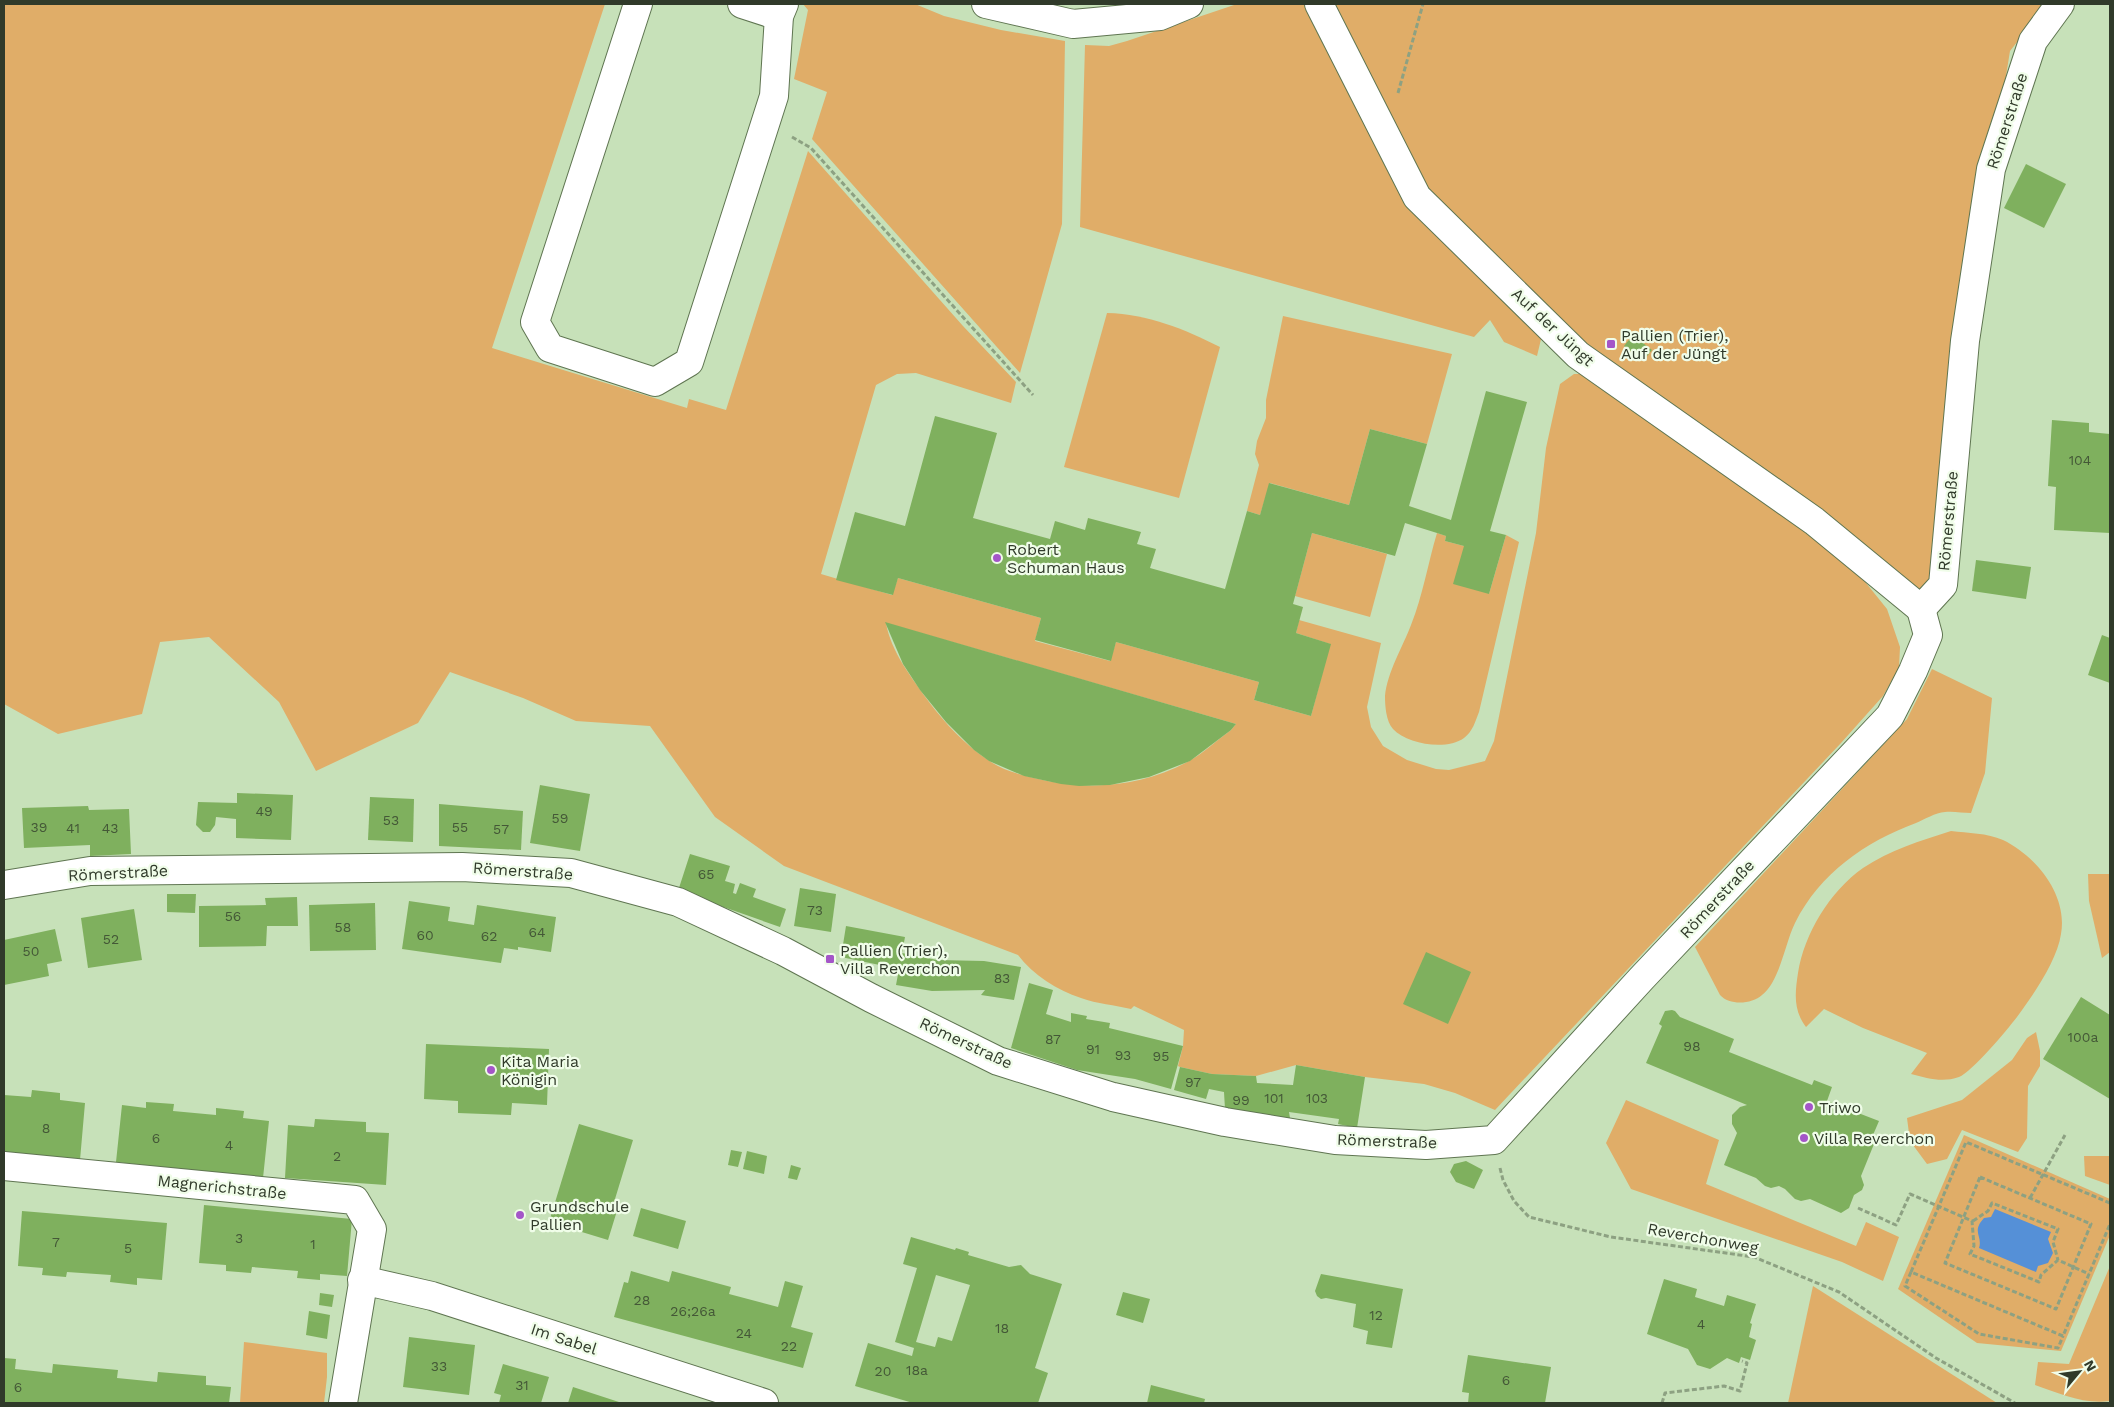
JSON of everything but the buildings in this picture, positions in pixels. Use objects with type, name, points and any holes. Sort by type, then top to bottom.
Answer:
[{"type":"street","points":[[638,4],[535,322],[550,348],[655,382],[689,362],[774,96],[781,10],[742,4]]},
{"type":"street","points":[[986,4],[1073,24],[1160,16],[1189,4]]},
{"type":"street","name":"Auf der Jüngt","points":[[1319,4],[1417,197],[1578,354],[1814,521],[1921,608]]},
{"type":"street","name":"Römerstraße","points":[[4,885],[90,871],[462,867],[572,873],[678,902],[783,951],[871,998],[998,1061],[1113,1097],[1225,1122],[1335,1140],[1426,1145],[1494,1140],[1648,972],[1890,716],[1913,671],[1928,635],[1921,608],[1943,585],[1966,341],[1990,169],[2033,41],[2060,4]]},
{"type":"street","name":"Magnerichstraße","points":[[4,1166],[355,1200],[372,1229],[362,1280]]},
{"type":"street","points":[[343,1403],[362,1280]]},
{"type":"street","name":"Im Sabel","points":[[362,1280],[432,1296],[764,1403]]},
{"type":"path","points":[[1386,137],[1422,4]]},
{"type":"path","points":[[766,122],[811,148],[1033,395]]},
{"type":"path","points":[[2030,1198],[2065,1135]]},
{"type":"path","name":"Reverchonweg","points":[[1494,1140],[1503,1180],[1514,1201],[1529,1217],[1611,1237],[1754,1257],[1840,1292],[1936,1358],[2015,1403]]},
{"type":"path","points":[[2110,1203],[1966,1142],[1905,1286],[1979,1334],[2058,1348],[2110,1224]]},
{"type":"path","points":[[1980,1178],[2091,1224],[2056,1309],[1945,1263],[1964,1217],[1980,1178]]},
{"type":"path","points":[[1858,1208],[1896,1225],[1910,1194],[1972,1221]]},
{"type":"path","points":[[1972,1221],[1988,1211],[1992,1203],[2058,1229],[2053,1242],[2058,1260],[2089,1274]]},
{"type":"path","points":[[1972,1221],[1974,1246],[1970,1254],[2039,1282],[2041,1274],[2058,1260]]},
{"type":"path","points":[[1911,1272],[2063,1336]]},
{"type":"path","points":[[1662,1403],[1665,1393],[1724,1386],[1740,1391],[1747,1363],[1742,1360]]},
{"type":"shaded area","points":[[4,4],[605,4],[492,348],[687,408],[689,399],[726,410],[808,151],[963,326],[1016,382],[1011,403],[916,373],[897,374],[876,385],[821,574],[892,595],[898,578],[1041,618],[1035,641],[1110,661],[1116,642],[1259,682],[1254,700],[1311,716],[1330,644],[1296,633],[1299,620],[1381,643],[1367,707],[1371,727],[1383,746],[1407,760],[1436,769],[1449,770],[1485,761],[1494,741],[1536,533],[1546,448],[1560,384],[1574,374],[1587,374],[1824,542],[1862,578],[1887,609],[1900,647],[1899,668],[1883,696],[1495,1110],[1455,1093],[1424,1084],[1365,1077],[1296,1065],[1256,1076],[1212,1074],[1180,1067],[1178,1066],[1183,1046],[1184,1030],[1134,1006],[1131,1009],[1093,1002],[1072,995],[1038,975],[1018,955],[784,866],[715,817],[650,726],[576,721],[523,698],[450,672],[418,723],[316,771],[279,702],[209,637],[160,642],[142,714],[58,734],[4,704]],"holes":[[[886,623],[1236,724],[1231,730],[1189,761],[1170,770],[1132,782],[1073,785],[1022,775],[1004,769],[988,760],[971,748],[949,726],[909,674],[892,644]]]},
{"type":"shaded area","points":[[803,4],[915,4],[944,16],[1001,30],[1065,41],[1062,224],[1020,373],[812,139],[827,92],[794,79],[808,10]]},
{"type":"shaded area","points":[[1237,4],[1305,4],[1408,203],[1542,335],[1537,356],[1504,342],[1490,320],[1474,337],[1080,227],[1085,45],[1109,46]]},
{"type":"shaded area","points":[[1319,4],[2047,4],[2010,51],[1991,169],[1943,585],[1921,609],[1578,355],[1417,197]]},
{"type":"shaded area","points":[[1107,313],[1151,319],[1193,334],[1220,347],[1179,498],[1064,467]]},
{"type":"shaded area","points":[[1283,316],[1452,354],[1427,444],[1370,429],[1349,505],[1270,483],[1260,515],[1247,511],[1259,465],[1255,454],[1257,441],[1266,418],[1266,400]]},
{"type":"shaded area","points":[[1312,533],[1387,554],[1370,617],[1295,596]]},
{"type":"shaded area","points":[[1437,533],[1446,536],[1445,541],[1464,546],[1489,594],[1506,535],[1519,542],[1475,723],[1464,738],[1456,742],[1437,745],[1407,739],[1393,729],[1387,718],[1385,696],[1392,669],[1419,602]]},
{"type":"shaded area","points":[[1932,669],[1992,698],[1985,773],[1971,813],[1948,812],[1934,815],[1879,840],[1846,861],[1817,889],[1805,905],[1791,931],[1778,971],[1768,989],[1758,998],[1747,1002],[1735,1002],[1724,999],[1720,995],[1695,947],[1907,719]]},
{"type":"shaded area","points":[[1951,831],[1991,836],[2003,840],[2027,856],[2047,878],[2060,905],[2062,919],[2059,944],[2050,966],[2017,1017],[1989,1050],[1965,1074],[1953,1079],[1941,1080],[1911,1074],[1927,1053],[1863,1028],[1824,1009],[1806,1027],[1797,1008],[1796,994],[1798,973],[1806,943],[1820,914],[1840,889],[1863,868],[1884,856],[1905,846]]},
{"type":"shaded area","points":[[2088,874],[2110,874],[2110,952],[2102,958],[2089,901]]},
{"type":"shaded area","points":[[2036,1032],[2040,1051],[2040,1066],[2028,1086],[2027,1138],[2018,1152],[1962,1130],[1947,1159],[1927,1164],[1910,1141],[1907,1118],[1962,1100],[2012,1060],[2027,1038]]},
{"type":"shaded area","points":[[1626,1100],[1719,1140],[1706,1184],[1856,1246],[1866,1222],[1899,1237],[1883,1281],[1842,1262],[1631,1189],[1606,1143]]},
{"type":"shaded area","points":[[1964,1135],[2110,1199],[2110,1235],[2061,1351],[1977,1343],[1898,1289]]},
{"type":"shaded area","points":[[2084,1156],[2110,1156],[2110,1185],[2085,1176]]},
{"type":"shaded area","points":[[2110,1266],[2110,1401],[2081,1400],[2035,1385],[2038,1362],[2069,1364]]},
{"type":"shaded area","points":[[1813,1286],[1997,1403],[1788,1403]]},
{"type":"shaded area","points":[[244,1342],[327,1353],[324,1403],[240,1403]]},
{"type":"water","points":[[1995,1209],[2051,1232],[2048,1239],[2053,1253],[2048,1263],[2038,1266],[2036,1272],[1979,1248],[1978,1227],[1984,1218],[1991,1217]]},
{"type":"place","name":"Pallien (Trier), Auf der Jüngt","points":[[1611,344]]},
{"type":"place","name":"Robert Schuman Haus","points":[[997,558]]},
{"type":"place","name":"Pallien (Trier), Villa Reverchon","points":[[830,959]]},
{"type":"place","name":"Kita Maria Königin","points":[[491,1070]]},
{"type":"place","name":"Triwo","points":[[1809,1107]]},
{"type":"place","name":"Villa Reverchon","points":[[1804,1138]]},
{"type":"place","name":"Grundschule Pallien","points":[[520,1215]]}]
